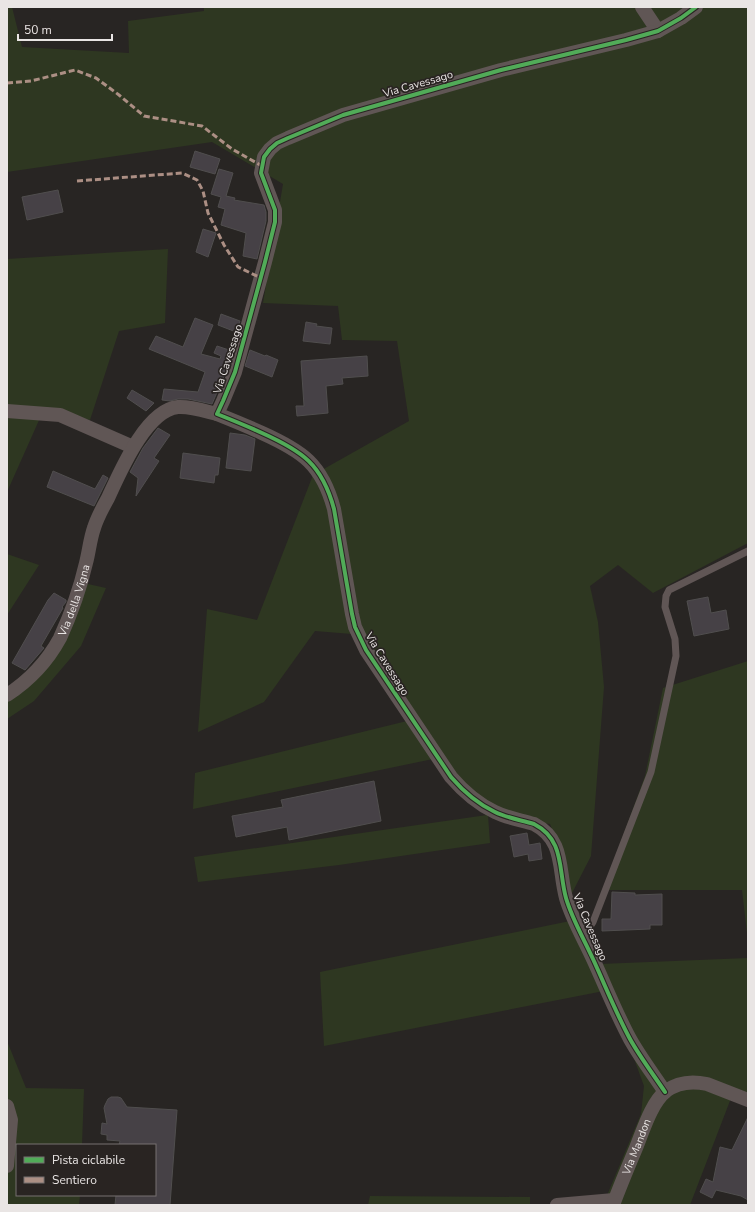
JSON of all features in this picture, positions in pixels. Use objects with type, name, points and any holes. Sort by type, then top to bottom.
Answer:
[{"type":"street","points":[[642,7],[658,31]]},
{"type":"street","name":"Via Cavessago","points":[[665,1092],[630,1039],[583,937],[566,898],[558,850],[550,836],[534,824],[494,812],[478,802],[459,786],[451,777],[366,650],[353,620],[334,509],[321,475],[307,458],[299,452],[278,440],[217,414],[235,372],[275,222],[275,210],[261,173],[264,157],[277,143],[343,116],[501,70],[658,31],[682,18],[696,7]]},
{"type":"street","name":"Via della Vigna","points":[[7,695],[21,685],[45,663],[60,638],[78,591],[94,527],[133,447],[145,429],[157,417],[178,407],[196,409],[217,414]]},
{"type":"street","points":[[7,411],[60,416],[133,447]]},
{"type":"street","points":[[665,1092],[679,1084],[700,1083],[707,1084],[748,1100]]},
{"type":"street","name":"Via Mandon","points":[[613,1203],[651,1112],[665,1092]]},
{"type":"street","points":[[7,1106],[11,1120],[7,1166]]},
{"type":"street","points":[[557,1205],[613,1203]]},
{"type":"lane","name":"Via Cavessago","points":[[583,937],[594,922],[651,772],[676,656],[675,639],[665,607],[666,596],[669,590],[748,551]]},
{"type":"green space","points":[[7,7],[12,7],[22,47],[129,53],[128,21],[204,11],[204,7],[748,7],[748,543],[653,593],[618,565],[590,586],[598,622],[604,687],[591,856],[569,899],[600,964],[748,958],[748,1098],[733,1093],[690,1205],[603,1205],[641,1114],[644,1086],[609,990],[324,1046],[320,972],[570,921],[562,855],[550,824],[488,815],[490,843],[339,865],[198,882],[194,857],[487,815],[433,759],[193,809],[195,773],[407,721],[352,634],[315,631],[264,702],[198,732],[207,609],[257,620],[313,475],[409,421],[397,341],[342,340],[338,306],[263,303],[283,184],[212,142],[7,172]]},
{"type":"green space","points":[[168,249],[165,323],[119,331],[90,420],[44,409],[7,492],[7,259]]},
{"type":"green space","points":[[7,554],[39,565],[7,615]]},
{"type":"green space","points":[[88,584],[106,588],[81,646],[34,701],[7,719],[7,699],[24,688]]},
{"type":"green space","points":[[748,661],[748,942],[742,890],[603,890],[645,776],[663,688]]},
{"type":"green space","points":[[7,1041],[26,1088],[84,1089],[82,1144],[16,1144],[16,1196],[80,1196],[79,1205],[7,1205]]},
{"type":"green space","points":[[370,1196],[530,1197],[530,1205],[368,1205]]},
{"type":"building","points":[[195,151],[220,159],[215,174],[190,167]]},
{"type":"building","points":[[219,169],[233,173],[226,196],[235,198],[234,200],[264,205],[266,221],[257,259],[243,256],[246,233],[221,225],[225,209],[218,207],[221,197],[211,194]]},
{"type":"building","points":[[58,190],[63,212],[27,220],[22,197]]},
{"type":"building","points":[[203,229],[216,233],[208,257],[196,252]]},
{"type":"building","points":[[221,314],[240,321],[236,332],[218,325]]},
{"type":"building","points":[[195,318],[213,325],[201,354],[220,359],[221,356],[214,353],[217,346],[232,351],[227,369],[212,404],[188,399],[170,401],[162,400],[164,389],[198,392],[205,372],[149,349],[156,336],[183,347]]},
{"type":"building","points":[[306,322],[317,324],[316,326],[332,328],[330,344],[303,341]]},
{"type":"building","points":[[250,350],[278,360],[272,377],[245,366]]},
{"type":"building","points":[[367,356],[368,376],[342,378],[343,384],[326,386],[328,413],[297,416],[296,406],[304,406],[301,361]]},
{"type":"building","points":[[132,390],[154,403],[146,411],[127,398]]},
{"type":"building","points":[[158,428],[170,435],[154,458],[159,461],[136,496],[138,478],[130,472],[143,448]]},
{"type":"building","points":[[230,433],[245,435],[255,439],[251,471],[226,468]]},
{"type":"building","points":[[183,453],[220,458],[218,475],[215,475],[214,483],[180,478]]},
{"type":"building","points":[[53,471],[95,489],[103,475],[108,478],[94,506],[47,487]]},
{"type":"building","points":[[54,593],[66,600],[66,602],[41,646],[44,648],[25,670],[12,663],[48,600]]},
{"type":"building","points":[[708,597],[711,613],[726,610],[729,629],[694,636],[687,601]]},
{"type":"building","points":[[374,781],[381,821],[289,840],[287,827],[236,837],[232,816],[283,807],[281,800]]},
{"type":"building","points":[[527,833],[529,845],[540,843],[542,859],[529,861],[528,854],[514,857],[510,836]]},
{"type":"building","points":[[612,892],[635,893],[635,895],[662,894],[662,925],[650,925],[650,929],[602,931],[602,919],[611,919]]},
{"type":"building","points":[[111,1097],[121,1098],[127,1107],[177,1110],[170,1205],[115,1205],[116,1196],[156,1196],[156,1144],[119,1144],[120,1141],[107,1140],[107,1135],[101,1134],[102,1123],[107,1124],[104,1108],[108,1099]]},
{"type":"building","points":[[748,1117],[748,1200],[741,1196],[716,1190],[712,1198],[700,1192],[706,1179],[713,1182],[720,1147],[732,1150]]},
{"type":"marked path","points":[[7,83],[31,81],[75,70],[96,78],[144,116],[202,126],[232,149],[262,166]]},
{"type":"marked path","points":[[77,181],[182,173],[197,180],[203,191],[208,213],[224,245],[238,267],[261,278]]},
{"type":"cycle path","points":[[665,1092],[630,1039],[575,921],[566,898],[559,856],[551,838],[534,824],[504,816],[489,809],[471,797],[451,777],[366,650],[355,627],[352,614],[334,509],[329,494],[316,470],[299,453],[288,446],[256,430],[217,414],[235,372],[275,222],[275,210],[261,173],[264,157],[277,143],[343,115],[501,70],[658,31],[681,18],[696,7]]}]
